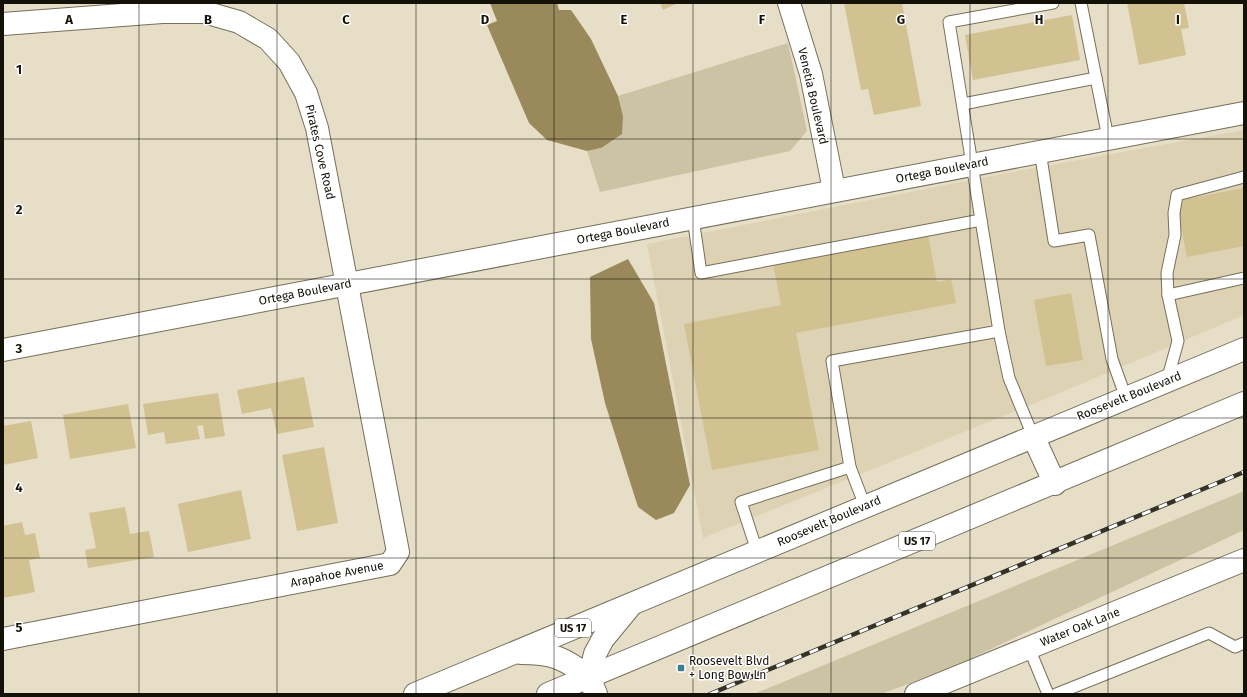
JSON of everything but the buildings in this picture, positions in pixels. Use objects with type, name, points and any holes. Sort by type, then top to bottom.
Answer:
[{"type":"main road","name":"Venetia Boulevard","points":[[789,3],[810,74],[834,190]]},
{"type":"main road","name":"Pirates Cove Road","points":[[3,24],[162,12],[204,12],[239,22],[268,39],[288,62],[306,93],[317,128],[347,284]]},
{"type":"main road","name":"Ortega Boulevard","points":[[3,350],[834,190],[1244,113]]},
{"type":"main road","name":"Arapahoe Avenue","points":[[3,639],[390,564],[398,552],[347,284]]},
{"type":"main road","name":"Roosevelt Boulevard","points":[[415,694],[1244,349]]},
{"type":"main road","name":"US 17","points":[[548,694],[593,685],[1244,403]]},
{"type":"main road","points":[[1033,436],[1055,484]]},
{"type":"main road","name":"Water Oak Lane","points":[[916,694],[1244,560]]},
{"type":"main road","points":[[593,685],[595,654],[604,639],[632,604]]},
{"type":"main road","points":[[515,653],[551,655],[570,663],[593,685]]},
{"type":"lane","points":[[1033,436],[1009,378],[998,331],[973,164],[949,22],[1053,3]]},
{"type":"lane","points":[[1081,3],[1108,138]]},
{"type":"lane","points":[[963,104],[1096,78]]},
{"type":"lane","points":[[1040,151],[1054,241],[1089,235],[1112,359],[1126,398]]},
{"type":"lane","points":[[1167,381],[1178,340],[1168,295],[1167,273],[1175,235],[1174,213],[1177,195],[1244,177]]},
{"type":"lane","points":[[693,218],[702,273],[981,220]]},
{"type":"lane","points":[[1168,295],[1244,278]]},
{"type":"lane","points":[[865,506],[850,467],[832,361],[998,331]]},
{"type":"lane","points":[[757,551],[740,502],[850,467]]},
{"type":"lane","points":[[1056,694],[1209,633],[1235,647],[1244,643]]},
{"type":"lane","points":[[1029,648],[1048,694]]},
{"type":"shaded area","points":[[490,3],[557,3],[559,10],[571,10],[591,39],[618,96],[623,116],[622,134],[601,148],[587,151],[547,140],[529,123],[487,25],[497,21]]},
{"type":"shaded area","points":[[788,43],[807,131],[790,151],[600,192],[587,151],[601,148],[623,116],[618,96]]},
{"type":"shaded area","points":[[1244,130],[1244,315],[1050,397],[703,538],[647,244],[1007,173]]},
{"type":"shaded area","points":[[628,259],[654,303],[690,485],[674,513],[656,520],[638,507],[605,403],[591,339],[590,277]]},
{"type":"shaded area","points":[[1244,491],[1244,530],[946,670],[881,694],[754,694]]},
{"type":"railway","points":[[710,694],[1244,472]]},
{"type":"place","name":"Roosevelt Blvd + Long Bow Ln","points":[[681,668]]}]
